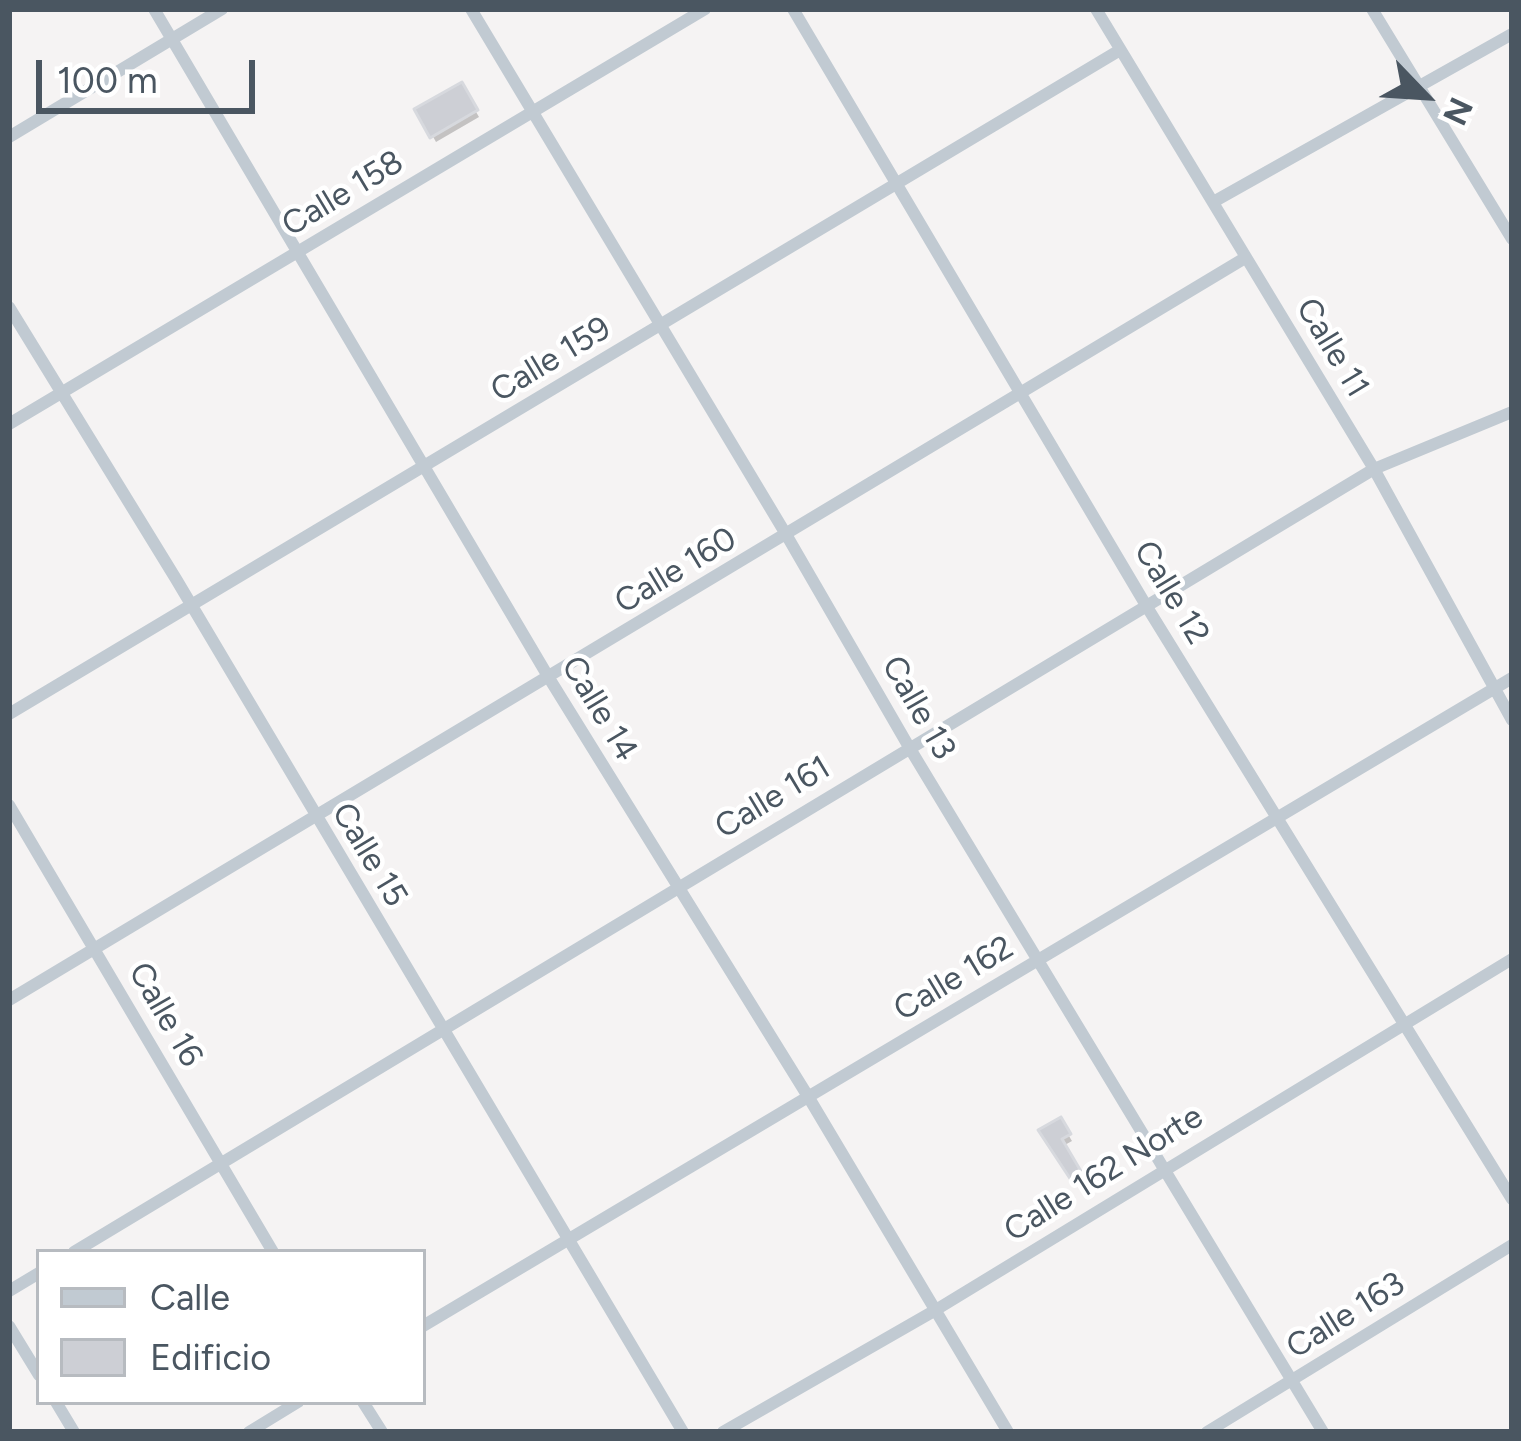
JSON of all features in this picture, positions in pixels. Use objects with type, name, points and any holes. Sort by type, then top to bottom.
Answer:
[{"type":"street","name":"Calle 14","points":[[154,9],[549,678],[809,1097],[1008,1432]]},
{"type":"street","points":[[9,137],[222,9]]},
{"type":"street","name":"Calle 13","points":[[471,9],[787,536],[908,748],[1323,1432]]},
{"type":"street","name":"Calle 158","points":[[9,424],[705,9]]},
{"type":"street","name":"Calle 12","points":[[793,9],[1147,607],[1512,1199]]},
{"type":"street","name":"Calle 11","points":[[1096,9],[1374,469],[1512,720]]},
{"type":"street","points":[[1372,9],[1512,239]]},
{"type":"street","points":[[1214,201],[1512,34]]},
{"type":"street","name":"Calle 159","points":[[9,714],[1120,50]]},
{"type":"street","name":"Calle 160","points":[[9,1000],[1245,258]]},
{"type":"street","name":"Calle 15","points":[[9,307],[683,1432]]},
{"type":"street","name":"Calle 161","points":[[79,1249],[1374,469],[1512,412]]},
{"type":"street","name":"Calle 162","points":[[426,1324],[1512,678]]},
{"type":"street","name":"Calle 16","points":[[9,806],[271,1249]]},
{"type":"street","name":"Calle 162 Norte","points":[[723,1432],[934,1311],[1512,959]]},
{"type":"street","name":"Calle 163","points":[[1207,1432],[1512,1245]]},
{"type":"street","points":[[9,1292],[36,1275]]},
{"type":"street","points":[[9,1326],[36,1370]]},
{"type":"street","points":[[58,1405],[74,1432]]},
{"type":"street","points":[[249,1432],[293,1405]]},
{"type":"street","points":[[366,1405],[382,1432]]},
{"type":"building","points":[[462,82],[478,110],[430,138],[414,109]]},
{"type":"building","points":[[1061,1117],[1071,1134],[1062,1139],[1082,1173],[1071,1180],[1038,1130]]}]
